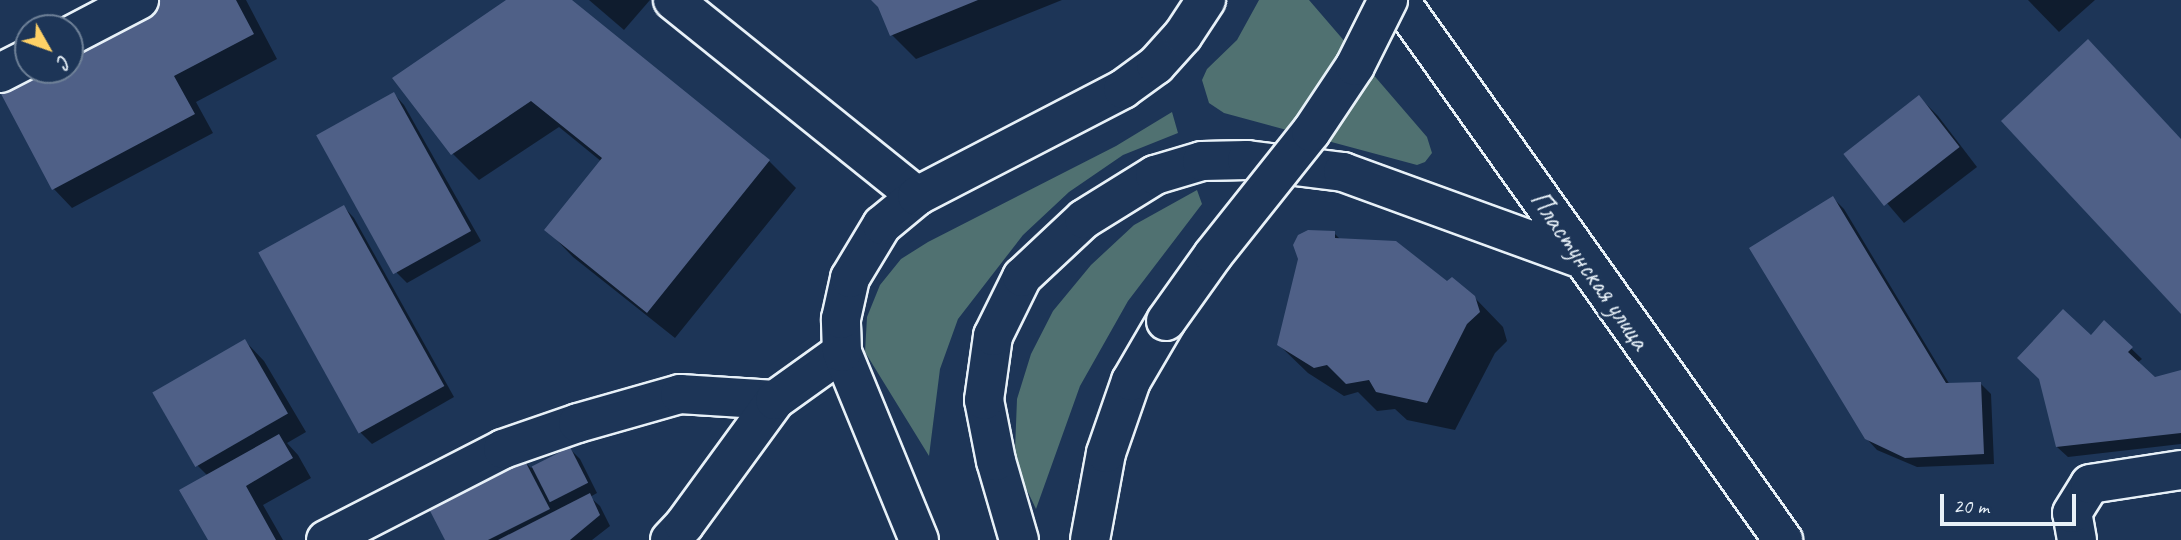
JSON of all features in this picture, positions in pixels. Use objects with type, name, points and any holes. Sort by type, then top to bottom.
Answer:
[{"type":"street","points":[[84,29],[139,0]]},
{"type":"street","points":[[673,0],[917,196]]},
{"type":"street","points":[[921,534],[842,352],[841,319],[850,278],[882,225],[917,196],[1123,89],[1156,65],[1184,35],[1206,0]]},
{"type":"street","points":[[1090,540],[1106,453],[1130,382],[1166,321],[1311,132],[1355,66],[1388,0]]},
{"type":"street","name":"Пластунская улица","points":[[1399,0],[1783,540]]},
{"type":"street","points":[[1019,540],[996,461],[985,400],[993,335],[1022,276],[1084,219],[1155,175],[1202,161],[1247,160],[1343,172],[1582,259]]},
{"type":"street","points":[[670,540],[691,516],[775,400],[842,352]]},
{"type":"street","points":[[326,540],[503,449],[578,423],[680,394],[775,400]]},
{"type":"street","points":[[2077,540],[2072,513],[2091,484],[2181,470]]},
{"type":"green space","points":[[1259,0],[1309,0],[1427,137],[1432,153],[1425,162],[1417,165],[1224,113],[1209,103],[1202,80],[1207,69],[1237,40]]},
{"type":"green space","points":[[1172,112],[1178,133],[1123,155],[1069,192],[1023,235],[958,319],[940,369],[929,456],[865,352],[867,317],[880,285],[901,259],[928,242],[1116,146]]},
{"type":"green space","points":[[1197,190],[1202,204],[1128,301],[1080,386],[1036,509],[1024,484],[1015,450],[1017,399],[1031,354],[1053,311],[1091,265],[1134,225]]},
{"type":"building","points":[[125,0],[236,0],[254,34],[174,76],[195,114],[52,190],[0,92],[0,67],[14,68],[14,84],[84,84],[84,22]]},
{"type":"building","points":[[506,0],[572,0],[770,160],[647,313],[544,230],[602,158],[531,101],[451,155],[392,78]]},
{"type":"building","points":[[871,0],[978,0],[890,36],[878,7]]},
{"type":"building","points":[[2088,39],[2181,139],[2181,314],[2001,121]]},
{"type":"building","points":[[394,92],[471,231],[393,274],[316,135]]},
{"type":"building","points":[[1919,95],[1960,147],[1884,206],[1843,154]]},
{"type":"building","points":[[1833,196],[1946,383],[1981,382],[1984,454],[1905,458],[1865,439],[1749,248]]},
{"type":"building","points":[[344,205],[444,386],[359,434],[258,253]]},
{"type":"building","points":[[1308,230],[1335,231],[1335,238],[1396,241],[1447,281],[1452,277],[1475,296],[1480,312],[1467,324],[1427,403],[1376,392],[1369,380],[1346,384],[1327,365],[1314,368],[1277,345],[1298,259],[1293,245],[1298,235]]},
{"type":"building","points":[[2063,309],[2091,335],[2104,320],[2133,347],[2128,352],[2155,377],[2181,370],[2181,433],[2056,447],[2039,379],[2017,358]]},
{"type":"building","points":[[245,339],[288,413],[195,467],[152,392]]},
{"type":"building","points":[[279,434],[293,458],[246,486],[276,540],[208,540],[179,490]]},
{"type":"building","points":[[570,447],[588,483],[550,502],[532,467]]},
{"type":"building","points":[[524,459],[550,509],[488,540],[445,540],[428,507]]},
{"type":"building","points":[[590,493],[600,515],[570,540],[498,540]]}]
